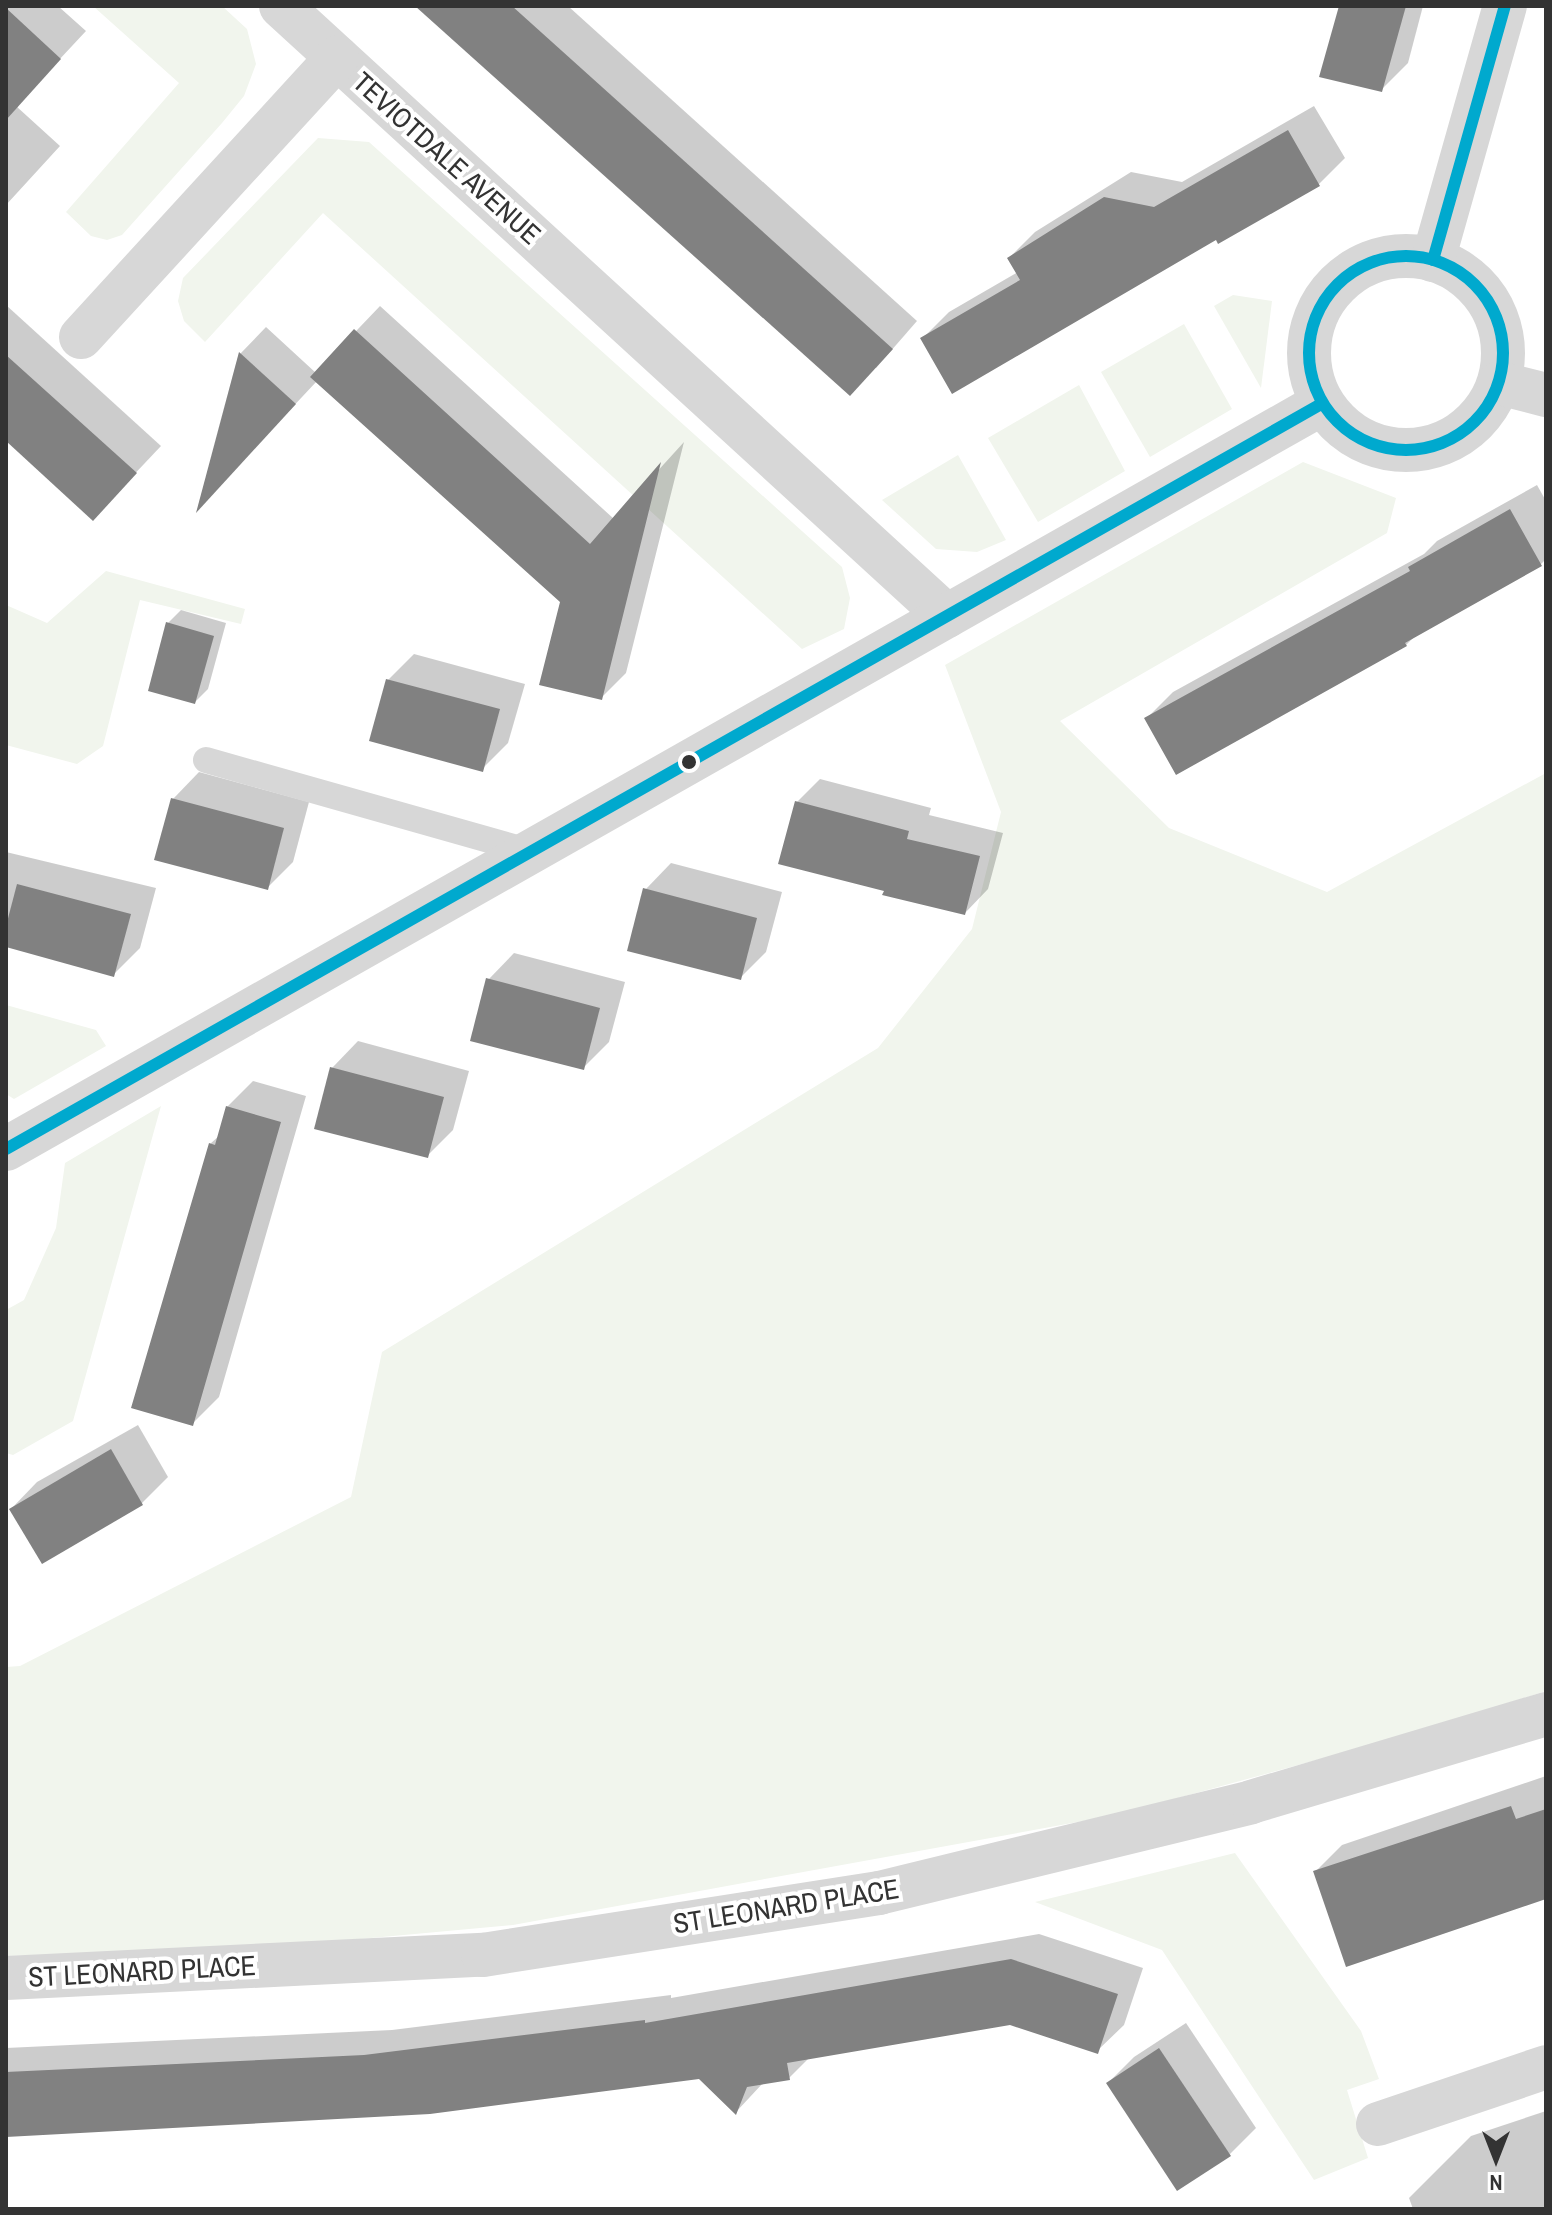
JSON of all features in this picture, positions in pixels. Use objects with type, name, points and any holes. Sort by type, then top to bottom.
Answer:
[{"type":"street","name":"TEVIOTDALE AVENUE","points":[[281,6],[947,616]]},
{"type":"street","points":[[1433,260],[1505,6]]},
{"type":"street","name":"TEVIOTDALE AVENUE","points":[[81,337],[337,58]]},
{"type":"street","points":[[1389,258],[1433,260],[1461,273],[1484,294],[1499,322],[1504,352],[1499,383],[1485,412],[1461,434],[1432,448],[1401,451],[1369,444],[1342,428],[1321,404],[1310,373],[1308,339],[1319,307],[1339,281],[1368,263],[1389,258]]},
{"type":"street","points":[[1499,383],[1546,395]]},
{"type":"street","points":[[6,1149],[1321,404]]},
{"type":"street","name":"ST LEONARD PLACE","points":[[6,1978],[483,1955],[879,1893],[1251,1802],[1546,1714]]},
{"type":"street","points":[[1378,2124],[1546,2067]]},
{"type":"lane","points":[[206,760],[531,852]]},
{"type":"shaded area","points":[[93,6],[222,6],[247,29],[256,64],[244,96],[222,123],[122,235],[107,240],[91,236],[66,212],[179,83]]},
{"type":"shaded area","points":[[318,138],[369,142],[842,567],[850,598],[844,629],[802,649],[323,213],[205,342],[184,321],[178,301],[183,278]]},
{"type":"shaded area","points":[[1233,295],[1272,301],[1261,388],[1214,306]]},
{"type":"shaded area","points":[[1184,324],[1232,409],[1150,457],[1101,372]]},
{"type":"shaded area","points":[[1079,385],[1125,471],[1038,522],[988,438]]},
{"type":"shaded area","points":[[958,455],[1006,540],[977,552],[936,549],[882,500]]},
{"type":"shaded area","points":[[1303,462],[1396,498],[1387,533],[1060,721],[1169,828],[1327,892],[1546,773],[1546,1691],[1393,1739],[1116,1815],[513,1925],[239,1950],[6,1956],[6,1667],[20,1666],[351,1497],[382,1352],[878,1048],[972,929],[1001,812],[945,665]]},
{"type":"shaded area","points":[[106,571],[245,609],[241,624],[140,600],[103,746],[77,764],[6,745],[6,605],[47,623]]},
{"type":"shaded area","points":[[6,1005],[96,1030],[106,1046],[14,1099],[6,1094]]},
{"type":"shaded area","points":[[161,1106],[73,1421],[13,1455],[6,1453],[6,1310],[24,1300],[56,1228],[65,1163]]},
{"type":"shaded area","points":[[1235,1853],[1361,2031],[1379,2079],[1347,2090],[1368,2158],[1314,2180],[1162,1950],[1035,1902]]},
{"type":"building","points":[[415,6],[512,6],[893,349],[850,396]]},
{"type":"building","points":[[1339,6],[1406,6],[1382,92],[1319,77]]},
{"type":"building","points":[[6,8],[61,59],[6,120]]},
{"type":"building","points":[[1288,130],[1320,186],[1218,244],[1216,240],[952,394],[920,338],[1020,280],[1007,258],[1104,197],[1154,207]]},
{"type":"building","points":[[354,329],[590,544],[661,462],[602,700],[539,685],[560,602],[310,377]]},
{"type":"building","points":[[239,352],[296,404],[196,513]]},
{"type":"building","points":[[6,355],[137,473],[93,521],[6,441]]},
{"type":"building","points":[[1510,509],[1542,566],[1405,643],[1407,646],[1176,775],[1144,718],[1410,571],[1408,567]]},
{"type":"building","points":[[166,622],[214,636],[195,704],[148,691]]},
{"type":"building","points":[[386,679],[500,709],[483,772],[369,741]]},
{"type":"building","points":[[171,798],[284,828],[268,890],[154,860]]},
{"type":"building","points":[[795,801],[909,831],[907,839],[980,856],[965,915],[882,895],[884,891],[778,864]]},
{"type":"building","points":[[17,884],[131,914],[114,977],[6,947],[6,926]]},
{"type":"building","points":[[643,888],[757,918],[741,980],[627,951]]},
{"type":"building","points":[[486,978],[600,1008],[584,1070],[470,1041]]},
{"type":"building","points":[[330,1067],[444,1097],[428,1158],[314,1129]]},
{"type":"building","points":[[226,1106],[281,1122],[193,1426],[131,1408],[209,1143],[215,1145]]},
{"type":"building","points":[[111,1449],[143,1505],[42,1564],[9,1509]]},
{"type":"building","points":[[1511,1806],[1516,1819],[1546,1809],[1546,1899],[1346,1967],[1313,1871]]},
{"type":"building","points":[[1011,1959],[1118,1994],[1098,2054],[1010,2025],[787,2063],[790,2080],[747,2087],[736,2115],[699,2079],[430,2114],[6,2137],[6,2072],[364,2055],[645,2020],[645,2023]]},
{"type":"building","points":[[1159,2048],[1231,2156],[1177,2191],[1106,2083]]},
{"type":"transit line","points":[[1433,260],[1505,6]]},
{"type":"transit line","points":[[1406,256],[1443,263],[1475,284],[1496,316],[1503,353],[1496,390],[1475,422],[1443,443],[1406,450],[1369,443],[1337,422],[1316,390],[1309,353],[1316,316],[1337,284],[1369,263],[1406,256]]},
{"type":"transit line","points":[[6,1149],[1321,404]]}]
